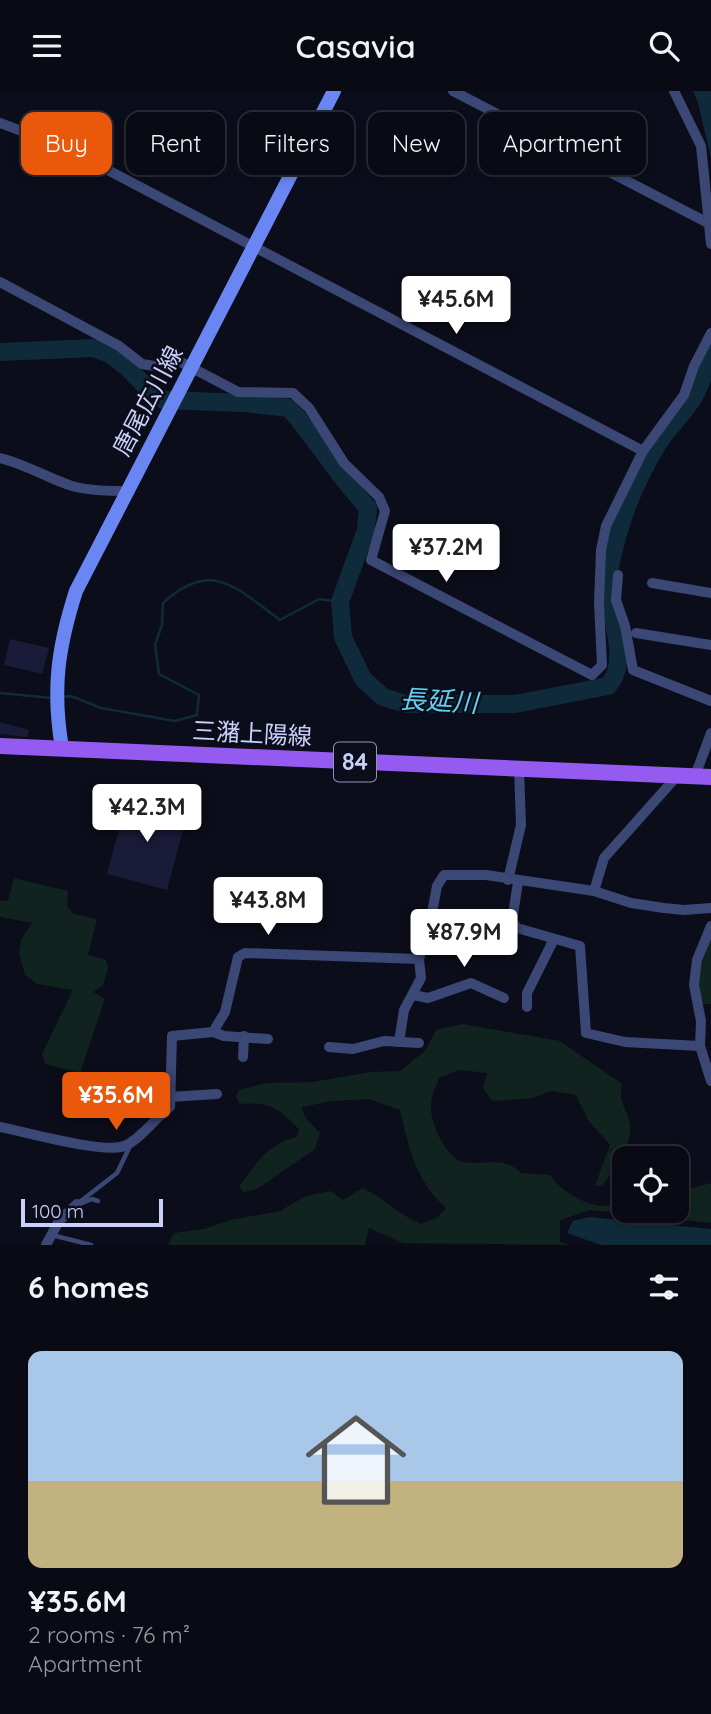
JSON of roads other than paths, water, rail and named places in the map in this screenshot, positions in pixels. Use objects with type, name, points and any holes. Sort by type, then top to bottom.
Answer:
[{"type":"main road","name":"唐尾広川線","points":[[62,748],[57,664],[76,591],[334,91]]},
{"type":"main road","name":"三潴上陽線","points":[[0,746],[703,776]]},
{"type":"street","points":[[453,91],[708,223]]},
{"type":"street","points":[[674,91],[701,146],[711,244]]},
{"type":"street","points":[[0,123],[64,147],[643,451]]},
{"type":"street","points":[[0,282],[119,346],[142,364],[154,366],[177,360],[190,370],[229,388],[267,394],[293,393],[309,408],[344,463],[374,492],[382,504],[385,511],[371,560],[592,675],[602,665],[599,603],[601,550],[606,526],[643,451],[684,395],[694,366],[711,333]]},
{"type":"street","points":[[0,458],[23,463],[47,477],[75,487],[128,491]]},
{"type":"street","points":[[618,575],[617,600],[633,670],[711,701]]},
{"type":"street","points":[[652,583],[711,593]]},
{"type":"street","points":[[636,633],[711,645]]},
{"type":"street","points":[[703,776],[711,733]]},
{"type":"street","points":[[519,769],[521,825],[513,881],[512,921],[517,928],[580,947],[586,1033],[625,1042],[700,1046]]},
{"type":"street","points":[[594,891],[604,858],[678,775]]},
{"type":"street","points":[[398,1042],[404,1010],[421,978],[419,959],[429,929],[437,886],[444,875],[486,875],[594,891],[631,903],[664,908],[711,908]]},
{"type":"street","points":[[711,926],[708,941],[697,960],[694,985],[701,1021],[700,1046],[711,1081]]},
{"type":"street","points":[[527,1007],[527,993],[554,939]]},
{"type":"street","points":[[213,1032],[225,1012],[238,957],[245,953],[419,959]]},
{"type":"street","points":[[413,995],[428,998],[471,983],[504,998]]},
{"type":"street","points":[[0,1127],[104,1146],[124,1146],[132,1142],[159,1114],[170,1107],[172,1036],[213,1032],[224,1036],[268,1039]]},
{"type":"street","points":[[243,1058],[244,1036]]},
{"type":"street","points":[[329,1047],[353,1049],[384,1041],[419,1042]]},
{"type":"street","points":[[170,1097],[217,1094]]},
{"type":"street","points":[[46,1245],[58,1221],[77,1204]]},
{"type":"lane","points":[[77,1204],[117,1173],[132,1142]]},
{"type":"lane","points":[[77,1204],[92,1199],[98,1201]]},
{"type":"lane","points":[[52,1235],[91,1245]]},
{"type":"water","points":[[693,91],[711,91],[711,158],[698,103]]},
{"type":"water","points":[[589,1217],[612,1219],[612,1223],[650,1223],[711,1229],[711,1245],[601,1245],[567,1233],[573,1221]]},
{"type":"waterway","name":"長延川","points":[[0,352],[94,348],[111,355],[151,392],[164,400],[244,403],[289,408],[368,508],[366,530],[340,602],[343,637],[363,679],[383,697],[406,704],[515,704],[608,686],[615,675],[618,662],[609,586],[616,539],[633,492],[648,461],[664,435],[692,400],[711,355]]},
{"type":"waterway","points":[[62,697],[71,696],[101,708],[175,721],[197,715],[199,695],[159,674],[155,645],[162,625],[163,603],[180,589],[196,582],[210,580],[237,589],[280,620],[319,599],[340,602]]},
{"type":"waterway","points":[[0,693],[52,698]]}]
